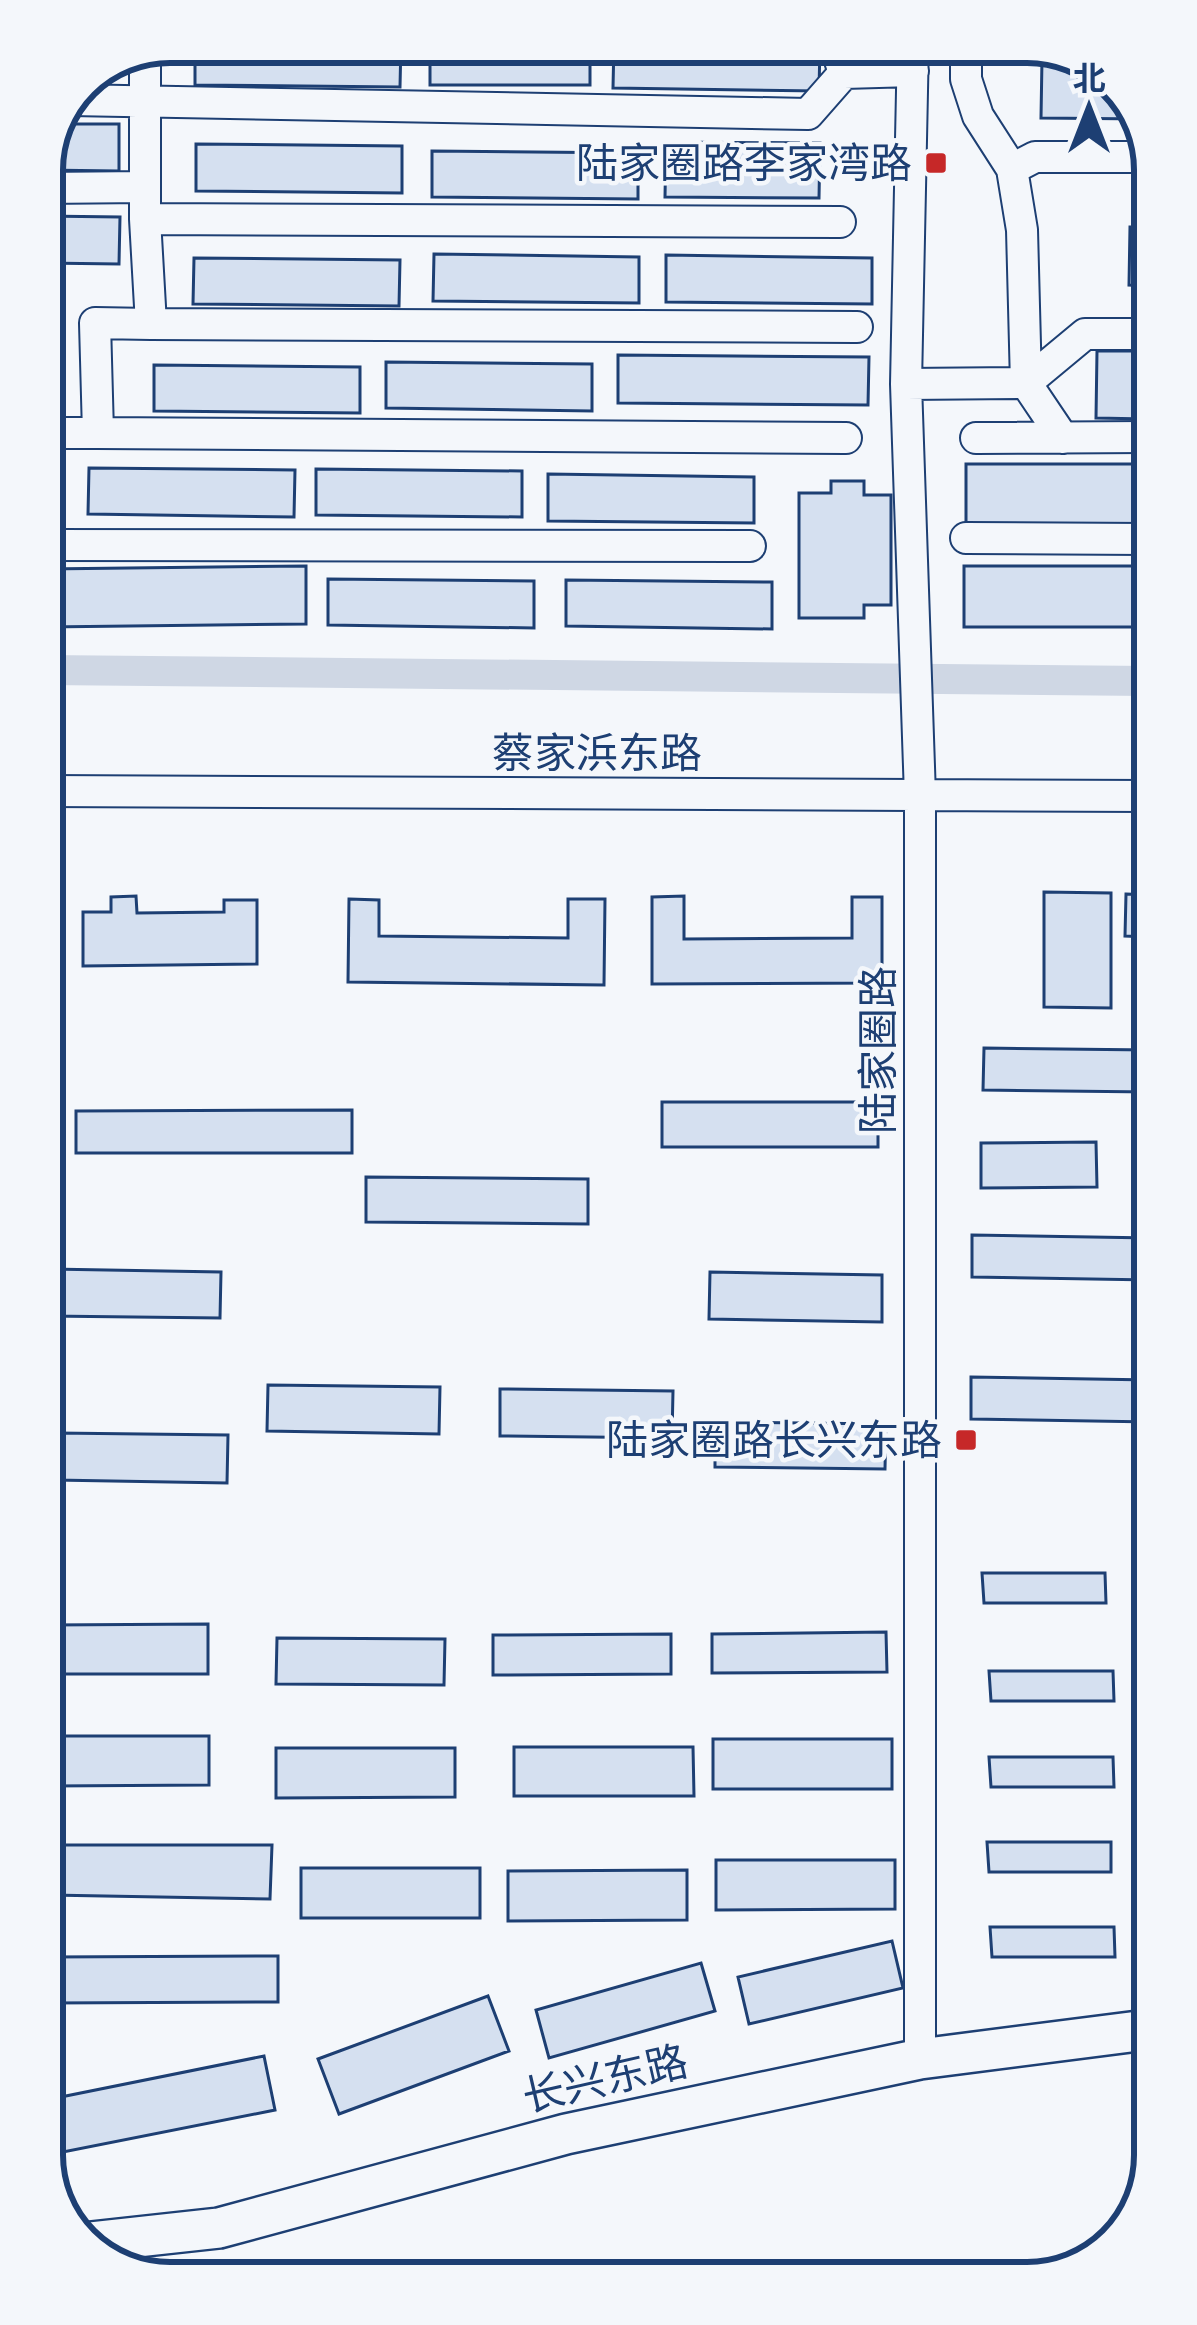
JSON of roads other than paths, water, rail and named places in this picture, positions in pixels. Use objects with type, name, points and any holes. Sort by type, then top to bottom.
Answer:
[{"type":"main road","name":"长兴东路","points":[[106,2240],[219,2228],[566,2134],[920,2059],[1134,2032]]},
{"type":"street","points":[[841,63],[844,74]]},
{"type":"street","points":[[89,100],[808,114],[844,74],[889,63]]},
{"type":"street","name":"陆家圈路","points":[[913,63],[906,384],[920,796],[920,2059]]},
{"type":"street","points":[[967,63],[979,116],[1012,169],[1022,230],[1026,383],[1063,437]]},
{"type":"street","points":[[145,67],[151,324]]},
{"type":"street","points":[[1012,169],[1035,157],[1133,157]]},
{"type":"street","points":[[63,188],[145,188]]},
{"type":"street","points":[[145,220],[840,222]]},
{"type":"street","points":[[98,433],[95,323],[857,327]]},
{"type":"street","points":[[906,384],[1026,383],[1084,334],[1134,334]]},
{"type":"street","points":[[63,433],[846,437]]},
{"type":"street","points":[[976,437],[1134,437]]},
{"type":"street","points":[[967,538],[1134,538]]},
{"type":"street","points":[[63,545],[750,546]]},
{"type":"street","name":"蔡家浜东路","points":[[63,791],[1134,796]]},
{"type":"waterway","points":[[63,670],[1134,681]]},
{"type":"place","name":"陆家圈路李家湾路","points":[[936,163]]},
{"type":"place","name":"陆家圈路长兴东路","points":[[966,1440]]}]
